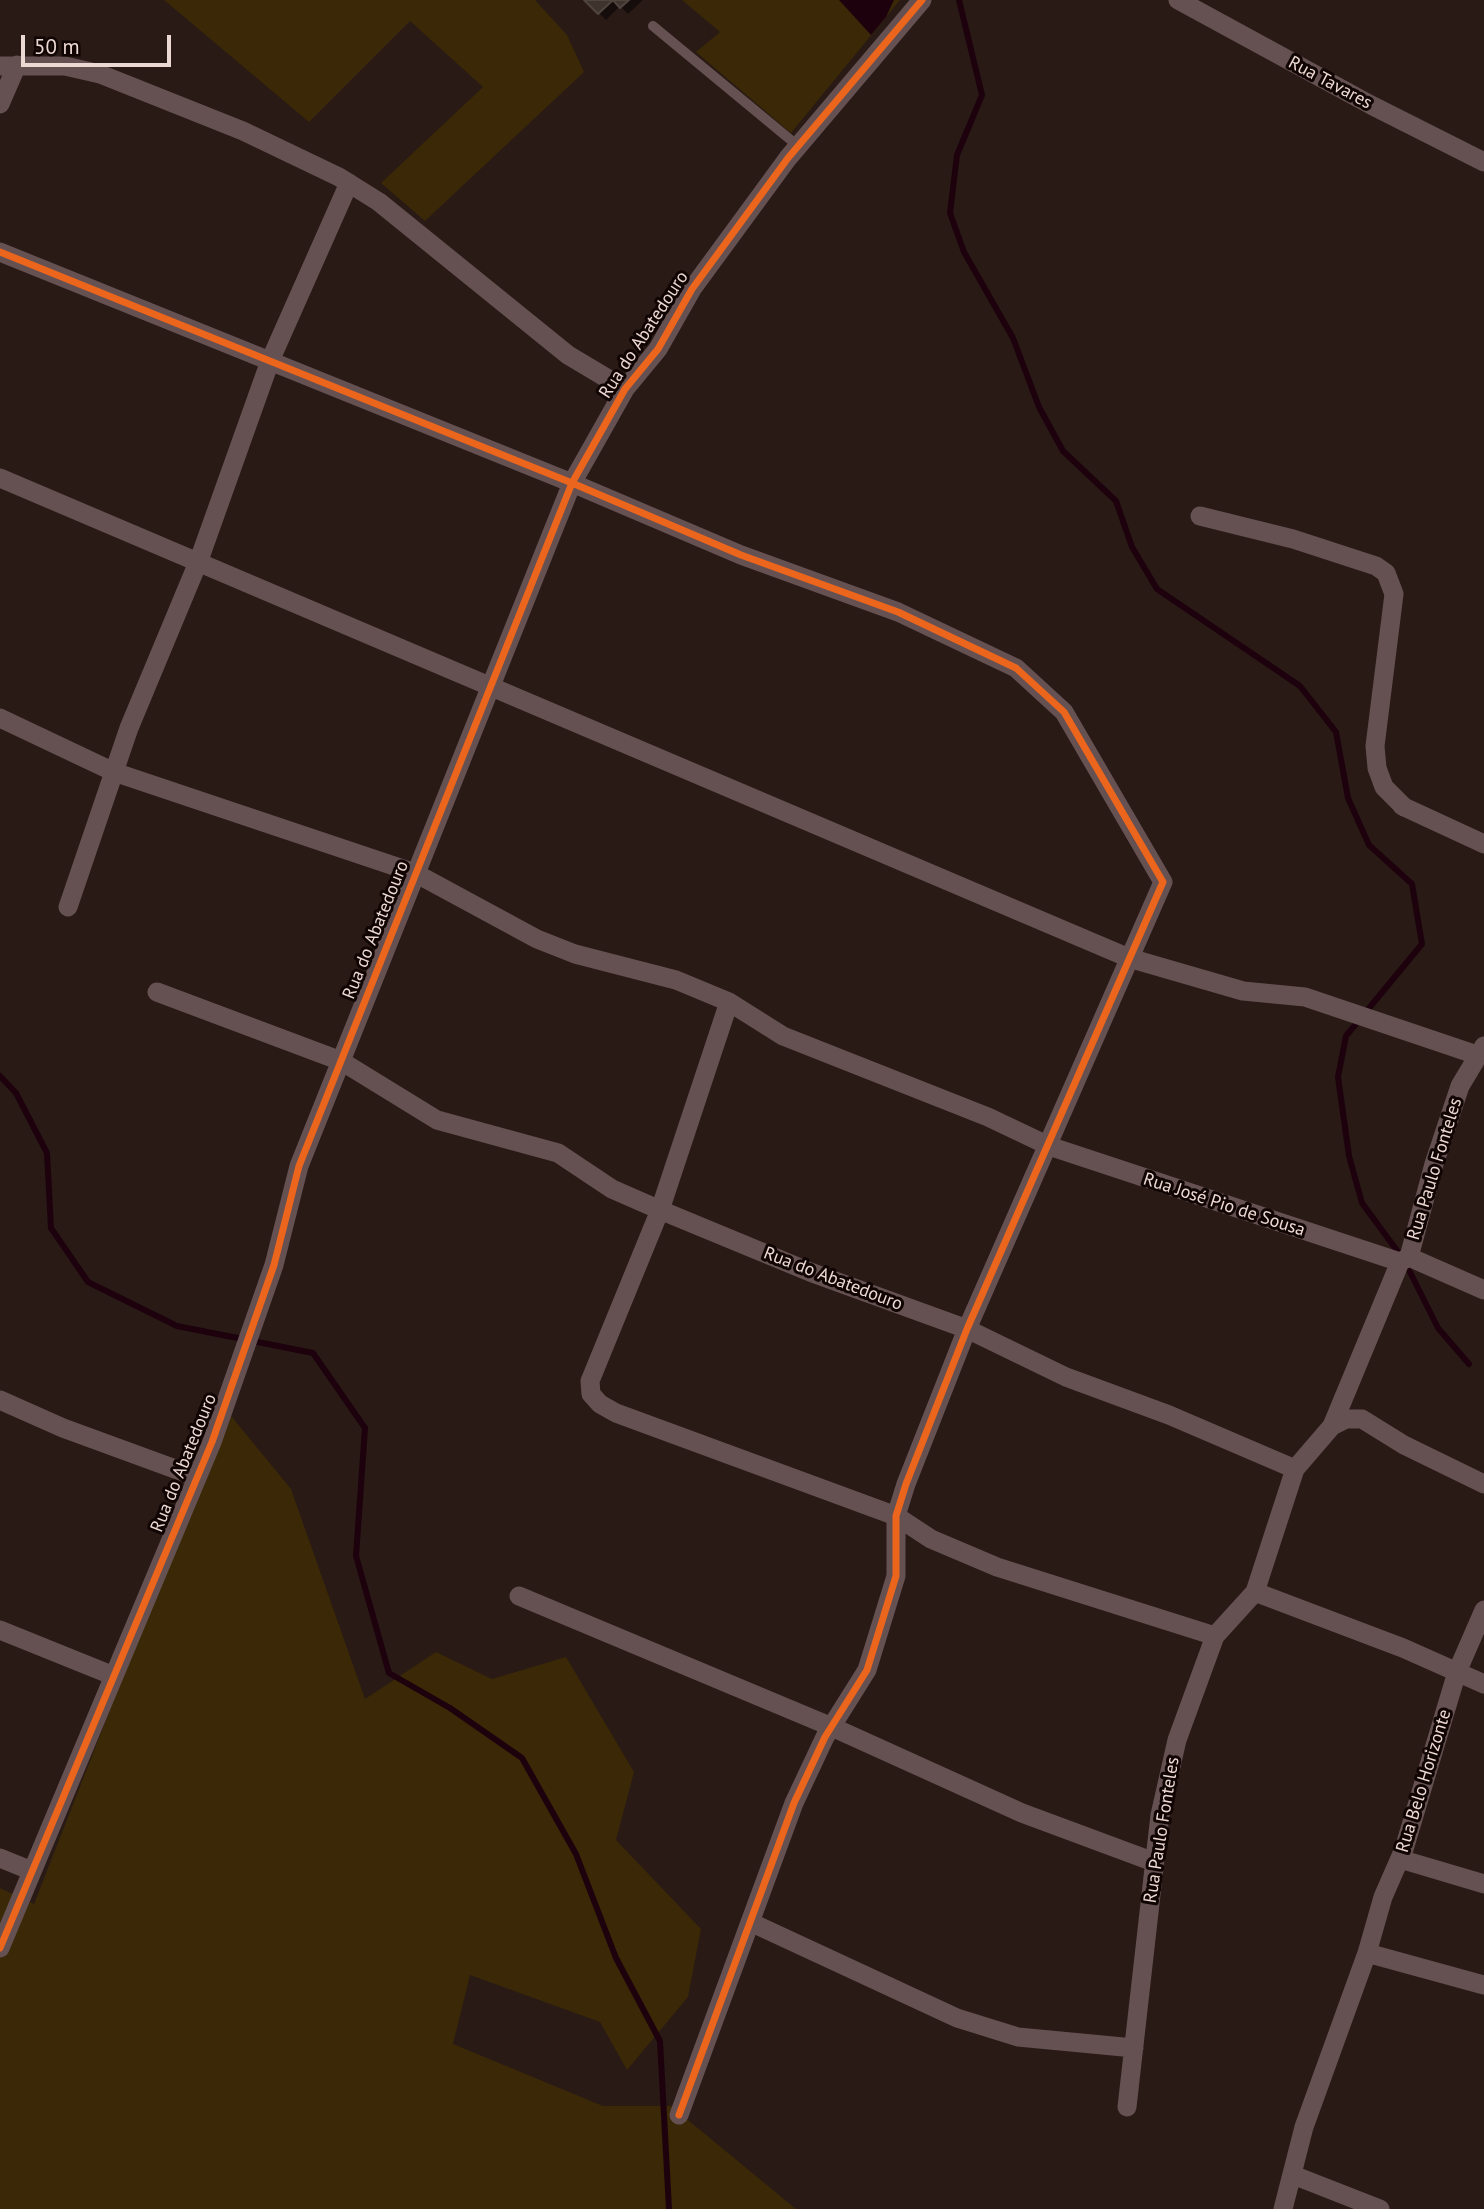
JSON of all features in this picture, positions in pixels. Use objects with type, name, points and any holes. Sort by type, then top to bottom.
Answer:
[{"type":"street","name":"Rua do Abatedouro","points":[[0,1948],[197,1477],[274,1265],[299,1166],[572,483],[625,389],[658,349],[692,289],[798,146],[922,0]]},
{"type":"street","name":"Rua Tavares","points":[[1178,0],[1371,105],[1484,162]]},
{"type":"street","points":[[0,104],[9,66],[65,66],[100,74],[243,131],[349,183],[379,202],[568,355],[625,389]]},
{"type":"street","points":[[68,907],[114,772],[199,560],[270,361],[349,183]]},
{"type":"street","points":[[0,252],[572,483],[741,555],[898,612],[1016,668],[1063,712],[1163,882],[967,1329],[896,1516],[896,1576],[867,1670],[832,1727],[794,1803],[679,2115]]},
{"type":"street","points":[[0,478],[199,560],[1129,958],[1243,991],[1305,997],[1481,1051]]},
{"type":"street","points":[[1200,516],[1305,543],[1376,566],[1386,573],[1394,594],[1375,746],[1377,768],[1384,788],[1403,807],[1484,844]]},
{"type":"street","name":"Rua José Pio de Sousa","points":[[0,718],[114,772],[415,873],[537,939],[575,954],[676,980],[729,1002],[783,1036],[988,1116],[1049,1146],[1405,1260],[1484,1290]]},
{"type":"street","name":"Rua do Abatedouro","points":[[157,992],[341,1061],[437,1120],[558,1153],[612,1189],[660,1210],[810,1272],[967,1329],[1066,1377],[1169,1415],[1295,1469]]},
{"type":"street","points":[[729,1002],[660,1210],[590,1381],[591,1394],[600,1404],[615,1413],[896,1516],[931,1539],[997,1566],[1215,1636]]},
{"type":"street","name":"Rua Paulo Fonteles","points":[[1127,2107],[1154,1861],[1177,1740],[1215,1636],[1255,1592],[1295,1469],[1332,1426],[1405,1260],[1456,1099],[1481,1051]]},
{"type":"street","points":[[0,1400],[63,1428],[197,1477]]},
{"type":"street","points":[[1332,1426],[1346,1419],[1362,1419],[1404,1445],[1484,1484]]},
{"type":"street","points":[[1255,1592],[1403,1648],[1484,1684]]},
{"type":"street","points":[[519,1596],[832,1727],[1022,1813],[1154,1861]]},
{"type":"street","name":"Rua Belo Horizonte","points":[[1283,2209],[1304,2127],[1367,1953],[1383,1897],[1399,1859],[1457,1672],[1484,1610]]},
{"type":"street","points":[[0,1630],[114,1676]]},
{"type":"street","points":[[0,1858],[32,1871]]},
{"type":"street","points":[[1399,1859],[1484,1884]]},
{"type":"street","points":[[750,1922],[957,2018],[1018,2037],[1133,2048]]},
{"type":"street","points":[[1367,1953],[1484,1985]]},
{"type":"street","points":[[1293,2175],[1380,2209]]},
{"type":"lane","points":[[653,26],[798,146]]},
{"type":"shaded area","points":[[164,0],[535,0],[567,35],[584,72],[425,221],[381,183],[483,87],[410,21],[309,122]]},
{"type":"shaded area","points":[[682,0],[900,0],[791,133],[696,52],[720,32]]},
{"type":"shaded area","points":[[839,0],[894,0],[886,17],[871,35]]},
{"type":"shaded area","points":[[227,1411],[291,1489],[365,1699],[436,1652],[492,1679],[566,1657],[634,1772],[616,1840],[701,1929],[688,1997],[627,2070],[600,2022],[470,1975],[453,2044],[603,2106],[671,2106],[796,2209],[0,2209],[0,1888],[34,1904]]},
{"type":"building","points":[[584,0],[613,0],[598,14]]},
{"type":"building","points":[[613,0],[629,0],[620,8]]},
{"type":"waterway","points":[[959,0],[982,95],[957,155],[950,213],[964,252],[1013,338],[1039,407],[1063,451],[1116,501],[1132,547],[1157,589],[1300,686],[1336,732],[1348,798],[1369,845],[1412,884],[1422,944],[1346,1036],[1338,1077],[1349,1156],[1362,1203],[1404,1260],[1438,1328],[1469,1364]]},
{"type":"waterway","points":[[0,1076],[16,1093],[47,1153],[51,1228],[88,1282],[177,1326],[313,1353],[365,1428],[356,1556],[389,1673],[450,1708],[522,1758],[576,1854],[616,1958],[660,2041],[669,2209]]},
{"type":"cycle path","points":[[0,1948],[212,1442],[274,1265],[299,1166],[572,483],[625,389],[658,349],[692,289],[788,158],[922,0]]},
{"type":"cycle path","points":[[0,252],[572,483],[741,555],[898,612],[1016,668],[1064,712],[1163,882],[967,1329],[906,1484],[896,1516],[896,1576],[867,1670],[825,1737],[794,1803],[679,2115]]}]
